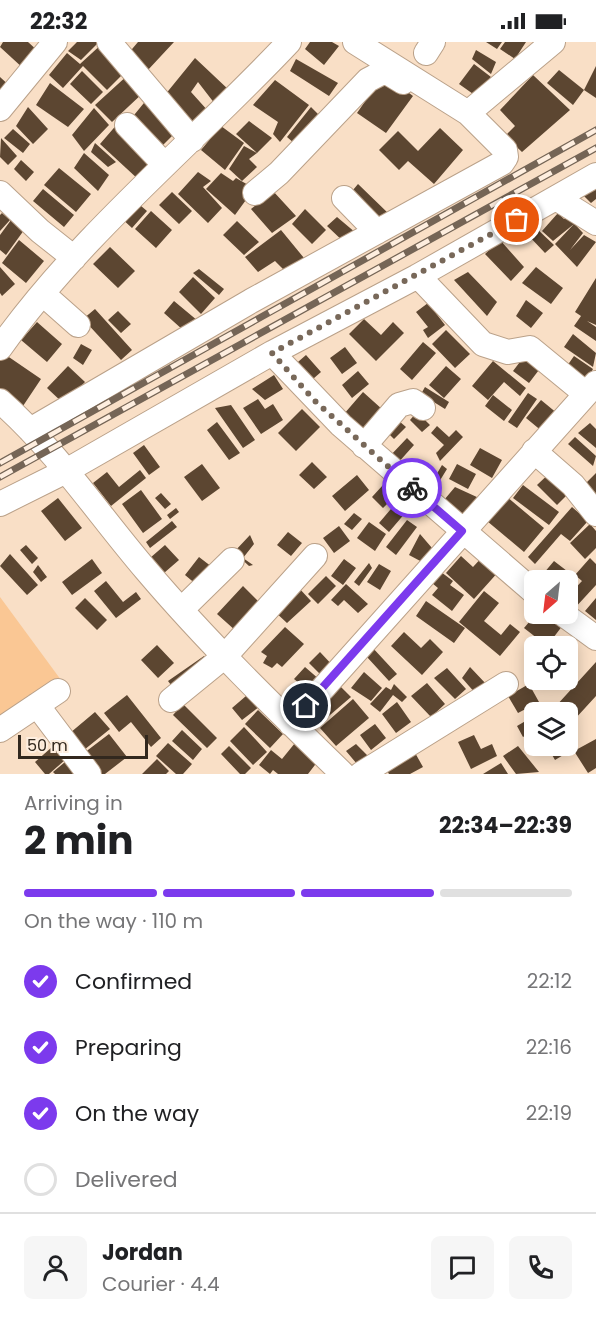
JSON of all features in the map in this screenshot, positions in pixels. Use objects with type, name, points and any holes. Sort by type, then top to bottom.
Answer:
[{"type":"street","points":[[0,109],[55,42]]},
{"type":"street","points":[[109,42],[192,140]]},
{"type":"street","points":[[0,348],[74,258],[289,42]]},
{"type":"street","points":[[17,426],[502,163],[506,157],[505,150],[463,110],[355,42]]},
{"type":"street","points":[[255,193],[279,173],[358,89],[378,72],[391,73],[444,112],[449,113],[463,110],[553,42]]},
{"type":"street","points":[[127,125],[165,165]]},
{"type":"street","points":[[0,504],[66,471],[272,353],[418,276],[596,175]]},
{"type":"street","points":[[0,193],[40,231],[74,258]]},
{"type":"street","points":[[344,198],[377,232]]},
{"type":"street","points":[[556,198],[596,223]]},
{"type":"street","points":[[291,724],[591,388],[530,348],[508,352],[483,344],[418,276]]},
{"type":"street","points":[[43,294],[78,325]]},
{"type":"street","points":[[272,353],[315,401],[364,446],[524,584]]},
{"type":"street","points":[[0,401],[17,426],[66,471],[135,557],[330,769]]},
{"type":"street","points":[[364,446],[399,405],[413,401],[423,408]]},
{"type":"street","points":[[534,451],[573,485],[596,514]]},
{"type":"street","points":[[171,700],[225,656],[315,555]]},
{"type":"street","points":[[182,609],[232,560]]},
{"type":"street","points":[[577,624],[596,638]]},
{"type":"street","points":[[361,774],[506,684]]},
{"type":"street","points":[[0,730],[58,691]]},
{"type":"street","points":[[37,705],[89,774]]},
{"type":"shaded area","points":[[0,597],[61,680],[0,723]]},
{"type":"building","points":[[3,42],[28,42],[39,52],[24,69],[0,47]]},
{"type":"building","points":[[77,42],[99,42],[81,60],[68,51]]},
{"type":"building","points":[[104,42],[127,70],[107,90],[83,66],[63,88],[49,75],[67,53],[80,64]]},
{"type":"building","points":[[138,42],[174,42],[147,71],[127,55]]},
{"type":"building","points":[[310,42],[332,42],[339,46],[324,65],[305,49]]},
{"type":"building","points":[[486,42],[502,42],[497,49]]},
{"type":"building","points":[[505,42],[526,42],[515,59],[500,49]]},
{"type":"building","points":[[476,50],[496,62],[491,74],[472,59]]},
{"type":"building","points":[[195,58],[230,91],[215,104],[198,82],[191,92],[209,112],[189,132],[160,101]]},
{"type":"building","points":[[296,59],[338,83],[329,96],[290,71]]},
{"type":"building","points":[[474,64],[491,77],[476,96],[459,84]]},
{"type":"building","points":[[596,66],[596,98],[584,90]]},
{"type":"building","points":[[559,70],[584,90],[573,105],[547,83]]},
{"type":"building","points":[[82,71],[103,92],[91,104],[70,84]]},
{"type":"building","points":[[129,74],[144,92],[112,122],[95,105]]},
{"type":"building","points":[[384,74],[413,96],[386,133],[357,113]]},
{"type":"building","points":[[533,75],[570,110],[522,152],[505,136],[515,126],[500,110]]},
{"type":"building","points":[[0,77],[12,88],[0,103]]},
{"type":"building","points":[[275,80],[309,105],[280,142],[273,134],[278,122],[253,105]]},
{"type":"building","points":[[50,83],[84,109],[68,127],[36,105]]},
{"type":"building","points":[[148,98],[176,132],[160,148],[130,120]]},
{"type":"building","points":[[28,107],[48,129],[33,144],[16,126]]},
{"type":"building","points":[[311,107],[321,117],[295,144],[287,137]]},
{"type":"building","points":[[94,108],[109,125],[84,151],[72,135]]},
{"type":"building","points":[[249,121],[272,138],[257,153],[236,134]]},
{"type":"building","points":[[119,122],[158,163],[139,180],[100,144]]},
{"type":"building","points":[[221,126],[244,143],[225,170],[201,150]]},
{"type":"building","points":[[440,128],[463,150],[434,184],[408,161],[399,170],[379,150],[398,131],[418,151]]},
{"type":"building","points":[[13,129],[30,144],[23,153],[4,138]]},
{"type":"building","points":[[1,138],[17,156],[8,165],[0,157]]},
{"type":"building","points":[[95,143],[116,162],[108,167],[91,152]]},
{"type":"building","points":[[244,146],[257,153],[249,159],[257,167],[242,181],[229,169]]},
{"type":"building","points":[[84,153],[109,175],[98,191],[74,168]]},
{"type":"building","points":[[21,160],[34,172],[26,181],[14,169]]},
{"type":"building","points":[[59,168],[91,194],[76,212],[44,185]]},
{"type":"building","points":[[198,172],[211,181],[203,187],[222,208],[208,223],[178,194]]},
{"type":"building","points":[[221,173],[233,181],[236,178],[250,186],[251,193],[235,215],[206,189]]},
{"type":"building","points":[[358,184],[389,214],[376,224],[348,196]]},
{"type":"building","points":[[596,185],[596,199],[591,203],[581,193]]},
{"type":"building","points":[[43,189],[74,215],[64,227],[33,201]]},
{"type":"building","points":[[273,191],[296,216],[272,233],[251,209]]},
{"type":"building","points":[[172,192],[192,211],[179,224],[159,205]]},
{"type":"building","points":[[134,200],[147,211],[132,228],[119,216]]},
{"type":"building","points":[[305,209],[326,230],[312,244],[292,224]]},
{"type":"building","points":[[151,211],[172,230],[156,248],[135,229]]},
{"type":"building","points":[[2,213],[10,220],[0,231],[0,215]]},
{"type":"building","points":[[558,213],[564,219],[568,217],[583,233],[570,250],[584,235],[596,242],[577,267],[555,244],[574,224],[553,241],[542,231]]},
{"type":"building","points":[[14,216],[27,226],[6,255],[0,250],[0,235]]},
{"type":"building","points":[[337,217],[356,233],[346,244],[327,226]]},
{"type":"building","points":[[237,221],[259,242],[244,255],[223,235]]},
{"type":"building","points":[[535,227],[554,245],[545,253],[527,234]]},
{"type":"building","points":[[281,230],[304,258],[286,272],[275,261],[258,272],[245,257]]},
{"type":"building","points":[[19,240],[44,261],[26,283],[2,263]]},
{"type":"building","points":[[500,240],[524,267],[511,281],[485,254]]},
{"type":"building","points":[[110,247],[135,271],[118,288],[93,264]]},
{"type":"building","points":[[0,267],[15,284],[2,296],[0,293]]},
{"type":"building","points":[[536,267],[563,288],[551,304],[522,283]]},
{"type":"building","points":[[199,269],[224,289],[219,295],[193,273]]},
{"type":"building","points":[[468,272],[497,302],[487,316],[454,280]]},
{"type":"building","points":[[193,277],[215,298],[201,314],[179,292]]},
{"type":"building","points":[[596,278],[596,325],[587,321],[596,327],[596,341],[574,326],[581,316],[575,312]]},
{"type":"building","points":[[526,300],[543,313],[531,328],[516,316]]},
{"type":"building","points":[[174,301],[198,321],[183,330],[164,313]]},
{"type":"building","points":[[428,303],[445,325],[428,338],[423,330],[428,327],[416,312]]},
{"type":"building","points":[[95,309],[132,350],[121,360],[83,319]]},
{"type":"building","points":[[118,311],[131,324],[121,333],[108,320]]},
{"type":"building","points":[[364,319],[381,335],[393,322],[404,333],[376,361],[349,334]]},
{"type":"building","points":[[37,322],[62,344],[47,362],[21,340]]},
{"type":"building","points":[[446,330],[470,354],[455,368],[432,344]]},
{"type":"building","points":[[573,334],[596,353],[593,367],[564,347]]},
{"type":"building","points":[[423,342],[436,353],[412,380],[400,369]]},
{"type":"building","points":[[81,344],[92,350],[83,365],[73,358]]},
{"type":"building","points":[[345,347],[357,363],[342,374],[330,358]]},
{"type":"building","points":[[529,350],[545,362],[529,383],[513,371]]},
{"type":"building","points":[[3,353],[41,379],[23,406],[0,391],[0,358]]},
{"type":"building","points":[[306,355],[321,372],[306,385],[291,368]]},
{"type":"building","points":[[574,356],[593,369],[586,382],[567,366]]},
{"type":"building","points":[[493,361],[526,388],[520,396],[504,382],[488,400],[472,386]]},
{"type":"building","points":[[68,366],[85,382],[64,404],[47,388]]},
{"type":"building","points":[[446,366],[461,379],[444,398],[429,385]]},
{"type":"building","points":[[358,371],[369,384],[352,398],[342,385]]},
{"type":"building","points":[[274,375],[283,389],[265,400],[252,389]]},
{"type":"building","points":[[425,387],[449,402],[445,409],[421,394]]},
{"type":"building","points":[[363,392],[383,410],[364,432],[344,414]]},
{"type":"building","points":[[528,393],[537,399],[517,428],[508,422]]},
{"type":"building","points":[[493,395],[512,410],[504,421],[485,406]]},
{"type":"building","points":[[258,399],[265,409],[273,404],[283,420],[261,434],[243,408]]},
{"type":"building","points":[[541,400],[558,414],[543,432],[526,418]]},
{"type":"building","points":[[231,405],[255,440],[243,448],[215,408]]},
{"type":"building","points":[[302,409],[320,427],[296,451],[278,433]]},
{"type":"building","points":[[417,412],[430,425],[422,432],[410,420]]},
{"type":"building","points":[[399,421],[406,427],[394,439],[387,432]]},
{"type":"building","points":[[217,422],[240,453],[229,460],[207,430]]},
{"type":"building","points":[[590,423],[596,429],[596,448],[578,433]]},
{"type":"building","points":[[437,426],[449,437],[456,430],[463,437],[440,461],[436,453],[444,445],[431,433]]},
{"type":"building","points":[[575,437],[596,456],[593,466],[568,444]]},
{"type":"building","points":[[407,438],[414,445],[397,464],[389,457]]},
{"type":"building","points":[[144,445],[160,467],[149,475],[133,453]]},
{"type":"building","points":[[480,448],[502,460],[492,478],[470,465]]},
{"type":"building","points":[[416,459],[432,473],[417,489],[401,475]]},
{"type":"building","points":[[312,462],[327,477],[314,489],[299,475]]},
{"type":"building","points":[[202,464],[220,488],[202,501],[184,477]]},
{"type":"building","points":[[457,464],[476,474],[468,489],[449,479]]},
{"type":"building","points":[[442,465],[447,469],[431,495],[426,492]]},
{"type":"building","points":[[554,469],[573,489],[557,505],[537,485]]},
{"type":"building","points":[[140,470],[146,478],[111,506],[93,483],[107,472],[119,487]]},
{"type":"building","points":[[596,473],[596,496],[584,485]]},
{"type":"building","points":[[357,475],[369,490],[345,511],[332,496]]},
{"type":"building","points":[[383,485],[395,496],[383,508],[372,497]]},
{"type":"building","points":[[523,485],[559,512],[549,525],[513,498]]},
{"type":"building","points":[[455,487],[479,498],[463,516],[444,500]]},
{"type":"building","points":[[141,490],[162,519],[143,533],[122,504]]},
{"type":"building","points":[[161,493],[171,504],[165,509],[155,498]]},
{"type":"building","points":[[507,497],[544,528],[524,552],[487,521]]},
{"type":"building","points":[[58,498],[82,528],[65,541],[41,511]]},
{"type":"building","points":[[396,503],[406,512],[389,532],[379,523]]},
{"type":"building","points":[[572,507],[588,521],[570,541],[561,534],[535,564],[528,557]]},
{"type":"building","points":[[176,508],[179,512],[170,519],[167,515]]},
{"type":"building","points":[[354,513],[362,519],[352,530],[344,524]]},
{"type":"building","points":[[407,520],[417,527],[396,555],[386,547]]},
{"type":"building","points":[[172,521],[177,527],[150,548],[146,542]]},
{"type":"building","points":[[369,522],[386,534],[375,551],[357,538]]},
{"type":"building","points":[[590,524],[596,531],[596,548],[585,559],[570,543]]},
{"type":"building","points":[[339,526],[350,541],[334,553],[323,538]]},
{"type":"building","points":[[288,532],[302,543],[291,556],[277,545]]},
{"type":"building","points":[[420,534],[432,548],[424,563],[409,555]]},
{"type":"building","points":[[250,535],[254,544],[243,558],[253,565],[249,566],[234,552]]},
{"type":"building","points":[[26,545],[38,558],[32,564],[20,550]]},
{"type":"building","points":[[165,545],[179,560],[164,573],[150,558]]},
{"type":"building","points":[[10,554],[38,585],[27,595],[0,566]]},
{"type":"building","points":[[484,555],[500,570],[474,599],[446,573],[461,556],[473,567]]},
{"type":"building","points":[[199,557],[212,567],[197,585],[185,575]]},
{"type":"building","points":[[590,558],[596,564],[596,585],[578,605],[578,585],[582,581],[578,578],[578,572]]},
{"type":"building","points":[[92,559],[102,573],[72,595],[62,582]]},
{"type":"building","points":[[344,559],[356,568],[343,585],[331,576]]},
{"type":"building","points":[[554,561],[566,570],[546,570]]},
{"type":"building","points":[[369,563],[372,568],[359,586],[354,582]]},
{"type":"building","points":[[379,564],[391,571],[380,590],[367,582]]},
{"type":"building","points":[[38,565],[47,577],[41,582],[33,572]]},
{"type":"building","points":[[441,572],[453,581],[450,585],[464,595],[452,611],[432,595],[438,588],[432,583]]},
{"type":"building","points":[[326,576],[336,586],[318,604],[308,594]]},
{"type":"building","points":[[106,581],[123,602],[136,592],[141,599],[116,618],[94,591]]},
{"type":"building","points":[[346,584],[368,604],[358,613],[344,600],[338,606],[331,600]]},
{"type":"building","points":[[243,586],[261,604],[236,631],[217,614]]},
{"type":"building","points":[[298,587],[311,601],[287,623],[273,610]]},
{"type":"building","points":[[484,591],[499,603],[484,621],[501,635],[510,624],[520,632],[500,656],[459,622]]},
{"type":"building","points":[[85,598],[107,620],[97,630],[75,608]]},
{"type":"building","points":[[596,598],[596,620],[585,611]]},
{"type":"building","points":[[426,601],[465,628],[454,643],[416,616]]},
{"type":"building","points":[[527,624],[563,625],[555,636],[534,636],[524,628]]},
{"type":"building","points":[[285,627],[304,644],[282,667],[277,663],[272,668],[263,663],[267,656],[261,652]]},
{"type":"building","points":[[404,632],[421,648],[430,639],[443,652],[422,675],[391,646]]},
{"type":"building","points":[[157,645],[174,663],[158,678],[141,660]]},
{"type":"building","points":[[371,646],[397,674],[389,681],[367,657]]},
{"type":"building","points":[[320,652],[335,668],[324,678],[309,663]]},
{"type":"building","points":[[204,656],[210,664],[174,689],[168,681]]},
{"type":"building","points":[[596,662],[596,696],[578,716],[578,702],[560,702],[571,690],[578,690],[578,682]]},
{"type":"building","points":[[305,667],[320,680],[310,692],[294,679]]},
{"type":"building","points":[[470,667],[487,685],[476,694],[462,678]]},
{"type":"building","points":[[447,668],[466,689],[455,699],[434,678]]},
{"type":"building","points":[[364,672],[382,688],[371,701],[351,688]]},
{"type":"building","points":[[427,683],[445,704],[431,717],[411,696]]},
{"type":"building","points":[[338,684],[351,697],[323,721],[314,713]]},
{"type":"building","points":[[394,684],[407,697],[402,702],[393,695],[380,712],[370,704],[386,687],[391,690]]},
{"type":"building","points":[[524,687],[524,690],[532,690],[539,702],[524,702],[524,710],[518,713],[508,696]]},
{"type":"building","points":[[253,690],[264,703],[242,720],[232,708]]},
{"type":"building","points":[[127,695],[161,738],[151,747],[131,722],[119,732],[104,713]]},
{"type":"building","points":[[353,699],[369,718],[336,746],[320,728]]},
{"type":"building","points":[[397,702],[411,722],[396,733],[382,714]]},
{"type":"building","points":[[183,704],[217,738],[207,748],[173,715]]},
{"type":"building","points":[[258,710],[283,734],[270,748],[245,724]]},
{"type":"building","points":[[95,712],[110,729],[84,750],[70,733]]},
{"type":"building","points":[[524,722],[523,737],[517,726]]},
{"type":"building","points":[[375,724],[386,738],[371,750],[360,735]]},
{"type":"building","points":[[244,727],[267,752],[253,765],[230,741]]},
{"type":"building","points":[[182,730],[202,749],[193,760],[172,741]]},
{"type":"building","points":[[109,734],[127,757],[105,774],[100,774],[84,753]]},
{"type":"building","points":[[474,735],[481,749],[492,744],[497,756],[471,769],[458,742]]},
{"type":"building","points":[[596,739],[596,768],[588,773],[577,756],[578,749]]},
{"type":"building","points":[[60,740],[73,753],[49,774],[45,774],[35,762]]},
{"type":"building","points":[[168,743],[192,764],[183,774],[176,774],[156,756]]},
{"type":"building","points":[[295,743],[318,761],[308,774],[278,774],[273,770],[270,774],[259,765],[271,750],[282,759]]},
{"type":"building","points":[[356,744],[368,756],[357,764],[346,751]]},
{"type":"building","points":[[229,746],[251,768],[245,774],[240,774],[221,754]]},
{"type":"building","points":[[518,746],[539,772],[516,774],[503,756]]},
{"type":"building","points":[[414,751],[423,767],[410,774],[389,774],[385,767]]},
{"type":"building","points":[[71,757],[77,774],[55,774],[53,772]]},
{"type":"building","points":[[157,759],[169,771],[166,774],[142,774]]},
{"type":"building","points":[[501,763],[508,774],[483,774]]},
{"type":"railway","points":[[0,463],[596,130]]},
{"type":"railway","points":[[0,477],[596,148]]},
{"type":"way so far","points":[[412,488],[315,401],[272,353],[418,276],[517,220]]},
{"type":"route","points":[[306,706],[462,531],[412,488]]}]
